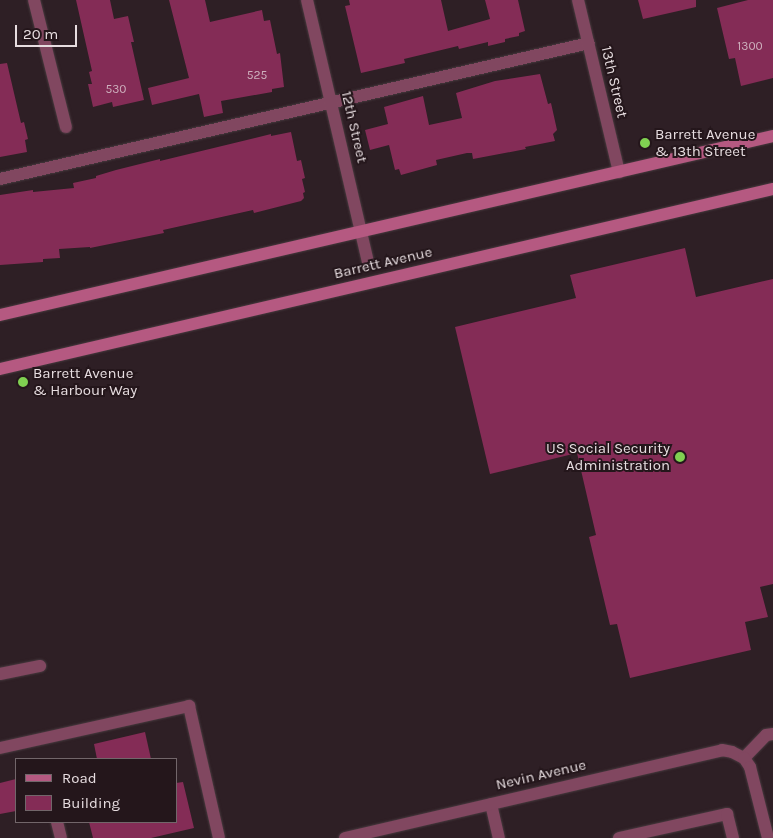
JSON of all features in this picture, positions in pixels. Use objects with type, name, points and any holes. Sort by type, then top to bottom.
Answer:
[{"type":"main road","points":[[0,315],[773,136]]},
{"type":"main road","name":"Barrett Avenue","points":[[0,369],[773,189]]},
{"type":"street","points":[[34,0],[66,127]]},
{"type":"street","name":"12th Street","points":[[307,0],[368,262]]},
{"type":"street","name":"13th Street","points":[[578,0],[619,172]]},
{"type":"street","points":[[0,179],[589,43]]},
{"type":"street","points":[[0,674],[40,666]]},
{"type":"street","points":[[0,748],[189,706],[219,838]]},
{"type":"street","points":[[768,838],[750,767],[744,758],[766,736],[773,734]]},
{"type":"street","name":"Nevin Avenue","points":[[345,838],[722,750],[732,752],[744,758]]},
{"type":"street","points":[[491,804],[499,838]]},
{"type":"street","points":[[619,838],[727,814],[733,838]]},
{"type":"street","points":[[57,823],[61,838]]},
{"type":"building","points":[[76,0],[110,0],[114,19],[128,16],[134,42],[131,42],[144,100],[113,107],[112,102],[93,107],[88,84],[92,84],[89,72],[92,71]]},
{"type":"building","points":[[169,0],[205,0],[210,22],[262,10],[264,21],[270,20],[277,54],[280,53],[284,87],[272,89],[272,92],[221,101],[223,113],[204,117],[199,94],[152,105],[148,88],[189,78]]},
{"type":"building","points":[[349,0],[441,0],[448,31],[490,19],[485,0],[518,0],[525,31],[519,33],[519,36],[505,39],[505,42],[488,46],[488,42],[459,49],[458,46],[404,59],[405,63],[361,73],[345,6],[350,5]]},
{"type":"building","points":[[638,0],[696,0],[696,7],[643,19]]},
{"type":"building","points":[[748,0],[773,0],[773,78],[741,86],[735,58],[729,59],[717,8]]},
{"type":"building","points":[[7,63],[21,123],[24,122],[28,139],[25,140],[27,152],[0,157],[0,64]]},
{"type":"building","points":[[540,74],[548,104],[551,103],[557,130],[553,134],[555,141],[525,147],[526,149],[473,159],[472,153],[467,153],[436,160],[437,165],[401,175],[399,169],[395,170],[389,145],[370,150],[365,130],[388,124],[384,107],[423,96],[429,125],[462,118],[456,93],[495,81]]},
{"type":"building","points":[[291,132],[297,161],[301,160],[305,178],[302,179],[305,192],[303,193],[304,198],[301,201],[254,213],[253,210],[163,230],[164,233],[90,248],[59,249],[60,258],[43,259],[43,262],[0,265],[0,195],[33,190],[33,192],[74,188],[73,183],[96,178],[96,176],[116,170],[271,134],[271,136]]},
{"type":"building","name":"US Social Security Administration","points":[[685,248],[696,297],[773,279],[773,584],[760,587],[768,617],[745,622],[751,650],[630,678],[617,624],[610,625],[589,537],[596,535],[577,453],[490,474],[455,327],[576,298],[570,275]]},
{"type":"building","points":[[145,732],[151,758],[97,758],[94,744]]},
{"type":"building","points":[[15,779],[15,811],[0,814],[0,783]]},
{"type":"building","points":[[183,782],[194,828],[151,838],[93,838],[89,823],[178,823],[178,783]]},
{"type":"place","name":"Barrett Avenue & 13th Street","points":[[645,143]]},
{"type":"place","name":"Barrett Avenue & Harbour Way","points":[[23,382]]},
{"type":"place","name":"US Social Security Administration","points":[[680,457]]}]
